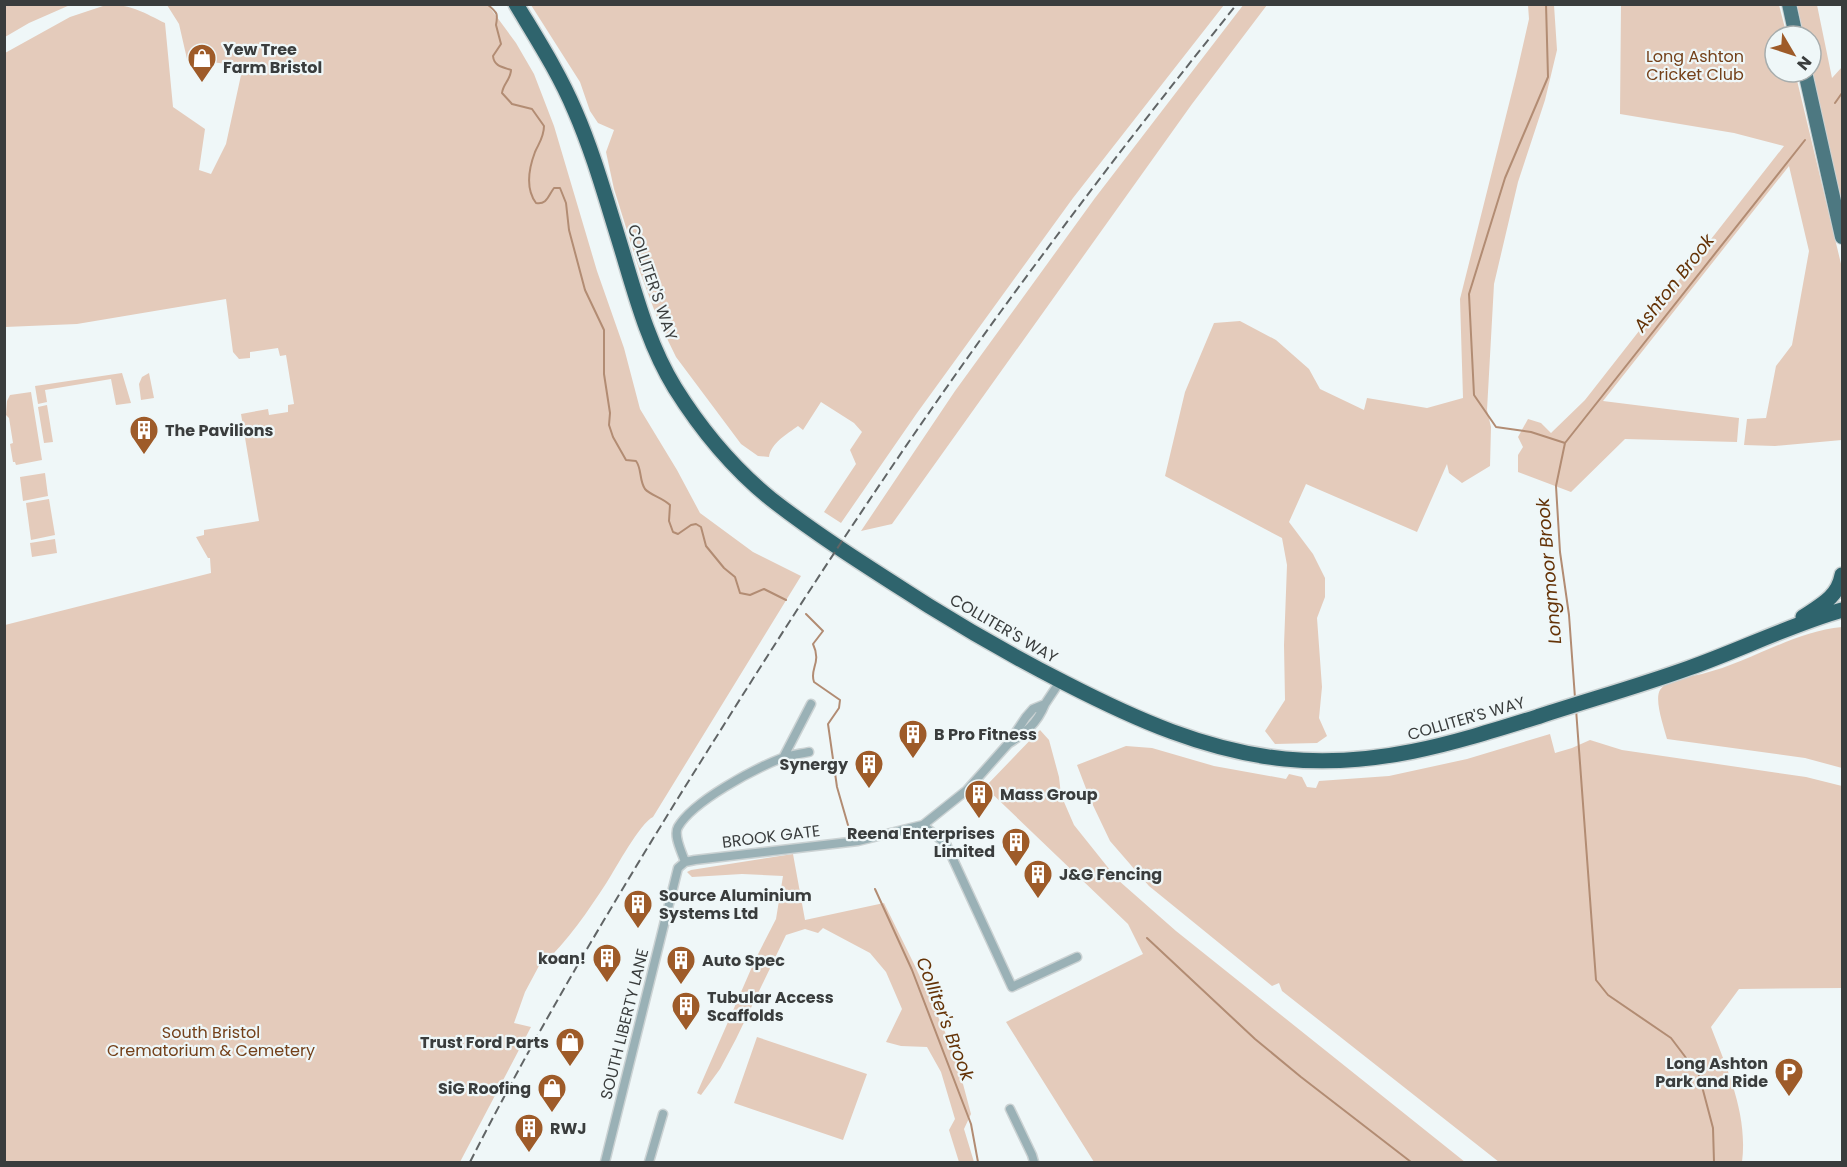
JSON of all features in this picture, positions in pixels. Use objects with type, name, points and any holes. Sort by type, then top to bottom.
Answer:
[{"type":"highway","name":"COLLITER'S WAY","points":[[516,4],[551,62],[575,110],[617,234],[639,309],[672,384],[714,441],[758,487],[796,517],[881,575],[980,638],[1160,728],[1226,749],[1288,759],[1341,760],[1405,754],[1452,743],[1693,667],[1842,610]]},
{"type":"highway","name":"COLLITER'S WAY","points":[[1780,632],[1829,600],[1840,586],[1842,575]]},
{"type":"highway","points":[[1780,632],[1842,617]]},
{"type":"main road","points":[[1789,4],[1793,24]]},
{"type":"main road","points":[[1808,84],[1842,237]]},
{"type":"street","points":[[1061,680],[1045,704],[1033,709],[1020,724],[1008,744],[967,790],[924,825],[945,844],[1012,987],[1077,957]]},
{"type":"street","points":[[783,758],[811,704]]},
{"type":"street","points":[[685,862],[677,836],[677,828],[691,812],[725,787],[783,758],[809,752]]},
{"type":"street","name":"BROOK GATE","points":[[685,862],[858,841],[924,825]]},
{"type":"street","name":"SOUTH LIBERTY LANE","points":[[608,1162],[678,868],[685,862]]},
{"type":"street","points":[[1010,1109],[1034,1162]]},
{"type":"street","points":[[649,1162],[663,1114]]},
{"type":"green space","points":[[1244,4],[1267,5],[1192,104],[892,524],[861,531],[955,391],[1095,198]]},
{"type":"green space","points":[[4,5],[70,5],[29,23],[5,37]]},
{"type":"green space","name":"South Bristol Crematorium & Cemetery","points":[[106,5],[130,7],[165,23],[173,107],[205,129],[199,170],[211,174],[226,144],[243,66],[187,59],[179,24],[167,5],[488,5],[516,43],[534,74],[554,126],[597,271],[624,348],[640,409],[700,513],[753,552],[801,576],[653,817],[635,837],[607,882],[561,946],[543,964],[540,964],[525,992],[514,1023],[531,1027],[460,1162],[5,1162],[5,625],[211,573],[210,558],[196,537],[204,535],[204,530],[259,521],[241,414],[268,409],[269,415],[288,412],[288,405],[294,404],[286,355],[280,356],[278,348],[250,352],[250,358],[239,359],[233,352],[226,299],[77,324],[5,327],[5,53],[70,17]]},
{"type":"green space","points":[[531,5],[1224,5],[1073,198],[917,413],[841,523],[824,512],[856,464],[850,450],[862,432],[854,423],[821,402],[803,430],[798,426],[776,443],[769,457],[758,456],[741,444],[676,357],[658,320],[614,189],[606,152],[614,130],[598,123],[590,111],[580,82]]},
{"type":"green space","points":[[1528,5],[1554,5],[1557,50],[1545,100],[1518,182],[1494,284],[1487,410],[1491,427],[1490,466],[1462,483],[1449,473],[1447,464],[1417,532],[1306,484],[1289,522],[1313,554],[1325,578],[1325,597],[1317,618],[1322,687],[1319,718],[1327,736],[1317,743],[1275,744],[1265,731],[1285,700],[1284,645],[1287,565],[1282,538],[1165,476],[1185,392],[1214,323],[1240,321],[1276,340],[1309,369],[1320,389],[1364,410],[1367,398],[1427,408],[1463,398],[1460,299],[1516,76],[1529,19]]},
{"type":"green space","name":"Long Ashton Cricket Club","points":[[1621,5],[1779,5],[1784,24],[1763,24],[1763,84],[1798,84],[1842,268],[1842,440],[1775,446],[1744,445],[1747,419],[1766,418],[1776,366],[1792,345],[1809,251],[1789,166],[1603,401],[1739,418],[1737,442],[1625,439],[1571,492],[1518,472],[1518,455],[1523,447],[1518,437],[1528,419],[1541,423],[1551,433],[1585,400],[1784,146],[1734,133],[1620,114]]},
{"type":"green space","points":[[1797,5],[1817,5],[1821,24],[1801,24]]},
{"type":"green space","points":[[1823,34],[1832,78],[1842,67],[1842,214],[1814,84],[1823,84]]},
{"type":"green space","points":[[122,373],[131,403],[116,405],[111,379],[45,390],[47,402],[38,404],[35,386]]},
{"type":"green space","points":[[149,373],[154,398],[141,400],[139,384],[142,377]]},
{"type":"green space","points":[[31,392],[42,460],[16,465],[13,462],[10,444],[13,443],[9,418],[6,415],[7,401],[10,395]]},
{"type":"green space","points":[[47,405],[53,442],[44,443],[38,407]]},
{"type":"green space","points":[[45,473],[48,496],[23,501],[20,477]]},
{"type":"green space","points":[[49,499],[55,535],[31,540],[26,503]]},
{"type":"green space","points":[[55,539],[57,553],[32,557],[30,543]]},
{"type":"green space","points":[[1842,627],[1842,768],[1805,758],[1667,739],[1660,714],[1658,694],[1668,683],[1720,669],[1806,635]]},
{"type":"green space","points":[[1040,730],[1049,740],[1059,777],[1061,795],[1074,825],[1118,880],[1176,931],[1465,1162],[1094,1162],[1006,1022],[1143,954],[1128,924],[985,787]]},
{"type":"green space","points":[[1550,734],[1555,753],[1590,740],[1622,750],[1806,777],[1842,786],[1842,988],[1739,989],[1711,1027],[1730,1077],[1739,1110],[1742,1127],[1742,1162],[1499,1162],[1282,991],[1279,983],[1272,986],[1149,886],[1110,841],[1077,765],[1126,746],[1152,748],[1214,766],[1286,779],[1289,774],[1302,777],[1307,787],[1316,788],[1319,781],[1389,776],[1467,759]]},
{"type":"green space","points":[[793,854],[805,920],[884,903],[955,1054],[971,1114],[964,1129],[974,1162],[959,1162],[949,1130],[955,1119],[941,1072],[927,1047],[901,1046],[886,1042],[902,1009],[886,972],[870,953],[823,928],[818,933],[805,929],[786,935],[720,1069],[701,1095],[697,1093],[755,960],[776,919],[783,876],[742,874],[692,877],[687,872]]},
{"type":"green space","points":[[757,1037],[867,1074],[843,1140],[734,1103]]},
{"type":"waterway","name":"Colliter's Brook","points":[[487,4],[496,14],[496,25],[501,44],[493,56],[495,62],[511,70],[502,93],[512,104],[532,109],[544,126],[531,165],[530,191],[536,203],[543,203],[554,188],[560,188],[566,203],[569,230],[585,290],[604,330],[604,374],[610,413],[609,425],[613,437],[626,460],[636,461],[645,489],[670,505],[669,521],[673,532],[678,534],[696,524],[701,527],[706,546],[724,568],[735,577],[740,593],[750,595],[764,589],[786,600]]},
{"type":"waterway","name":"Longmoor Brook","points":[[1546,4],[1548,77],[1505,178],[1469,294],[1474,395],[1496,427],[1531,432],[1565,443],[1556,486],[1560,552],[1569,615],[1575,698]]},
{"type":"waterway","name":"Ashton Brook","points":[[1835,103],[1842,93]]},
{"type":"waterway","name":"Ashton Brook","points":[[1565,443],[1805,140]]},
{"type":"waterway","name":"Colliter's Brook","points":[[806,614],[823,631],[813,644],[816,656],[814,682],[840,700],[839,708],[828,724],[837,787],[850,832]]},
{"type":"waterway","name":"Longmoor Brook","points":[[1576,709],[1596,980],[1608,995],[1671,1038],[1699,1075],[1713,1128],[1714,1162]]},
{"type":"waterway","name":"Colliter's Brook","points":[[875,889],[912,970],[971,1124],[978,1162]]},
{"type":"waterway","points":[[1147,938],[1255,1039],[1411,1162]]},
{"type":"railway","points":[[470,1162],[527,1054],[650,843],[834,553],[958,371],[1067,222],[1237,4]]},
{"type":"place","name":"Yew Tree Farm Bristol","points":[[202,84]]},
{"type":"place","name":"The Pavilions","points":[[144,456]]},
{"type":"place","name":"B Pro Fitness","points":[[913,760]]},
{"type":"place","name":"Synergy","points":[[869,790]]},
{"type":"place","name":"Mass Group","points":[[979,820]]},
{"type":"place","name":"Reena Enterprises Limited","points":[[1016,868]]},
{"type":"place","name":"J&G Fencing","points":[[1038,900]]},
{"type":"place","name":"Source Aluminium Systems Ltd","points":[[638,930]]},
{"type":"place","name":"koan!","points":[[607,984]]},
{"type":"place","name":"Auto Spec","points":[[681,986]]},
{"type":"place","name":"Tubular Access Scaffolds","points":[[686,1032]]},
{"type":"place","name":"Trust Ford Parts","points":[[570,1068]]},
{"type":"place","name":"Long Ashton Park and Ride","points":[[1789,1098]]},
{"type":"place","name":"SiG Roofing","points":[[552,1114]]},
{"type":"place","name":"RWJ","points":[[529,1154]]}]
